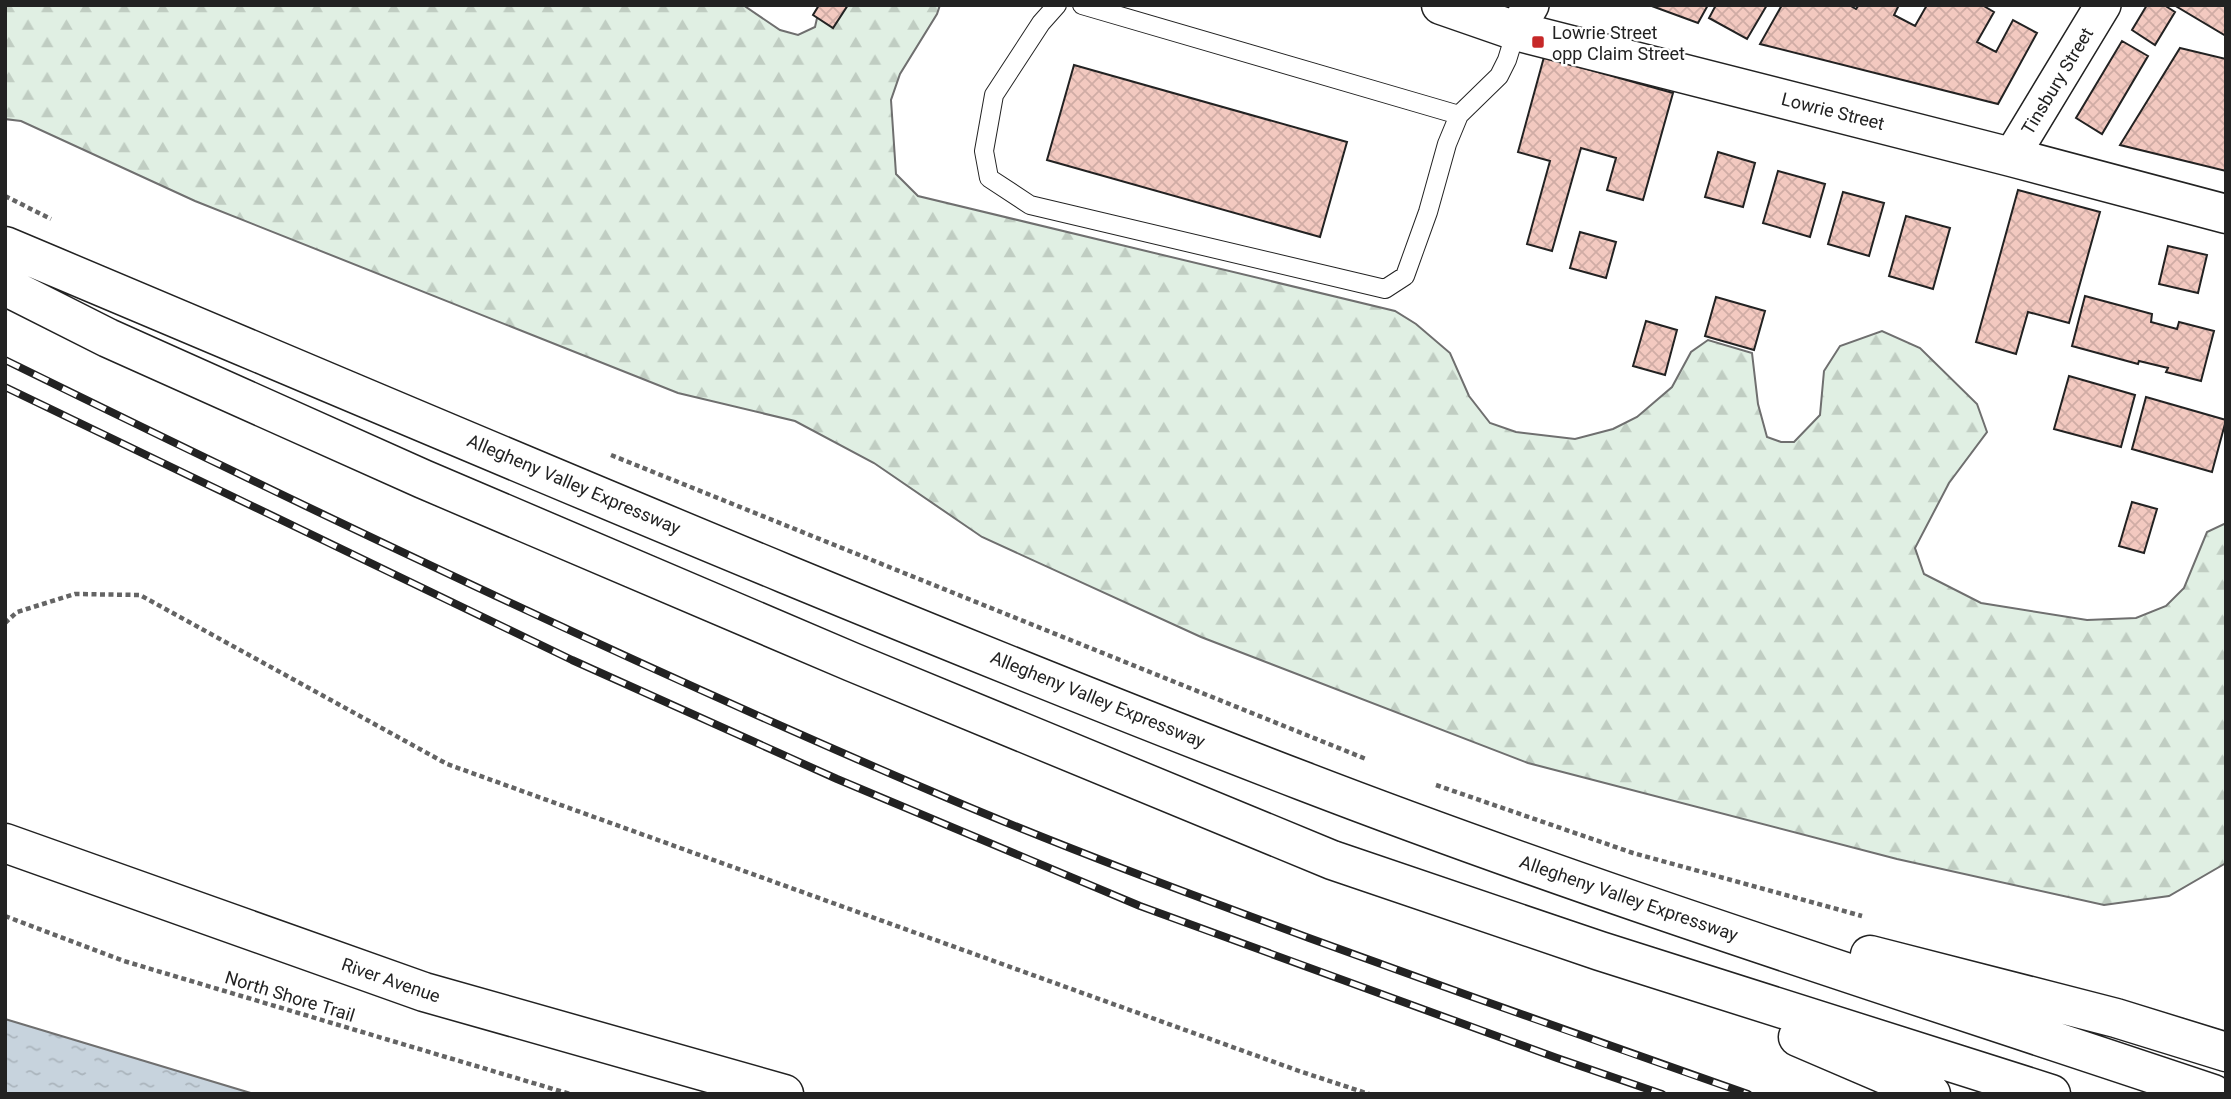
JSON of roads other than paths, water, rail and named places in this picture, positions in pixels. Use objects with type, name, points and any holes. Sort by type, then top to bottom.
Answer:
[{"type":"main road","name":"Lowrie Street","points":[[1441,5],[1524,18],[2011,157],[2226,214]]},
{"type":"main road","name":"Allegheny Valley Expressway","points":[[5,246],[867,607],[1301,780],[1555,874],[2213,1094]]},
{"type":"main road","points":[[5,286],[108,338],[348,445],[852,662],[1332,860],[1600,951],[2051,1094]]},
{"type":"main road","name":"River Avenue","points":[[5,843],[424,992],[785,1094]]},
{"type":"main road","points":[[1555,874],[2116,1018],[2226,1052]]},
{"type":"main road","points":[[1600,951],[1931,1094]]},
{"type":"street","name":"Tinsbury Street","points":[[2011,157],[2103,5]]},
{"type":"lane","points":[[1058,5],[1041,23],[995,94],[984,151],[989,178],[1030,205],[1385,289],[1405,276],[1428,212],[1447,144],[1459,115],[1499,76],[1524,18]]},
{"type":"lane","points":[[1082,5],[1459,115]]},
{"type":"water","points":[[5,1019],[254,1094],[5,1094]]},
{"type":"railway","points":[[5,360],[472,585],[826,746],[945,797],[1263,921],[1748,1094]]},
{"type":"railway","points":[[5,387],[572,660],[837,779],[1140,906],[1662,1094]]},
{"type":"place","name":"Lowrie Street opp Claim Street","points":[[1538,42]]}]
